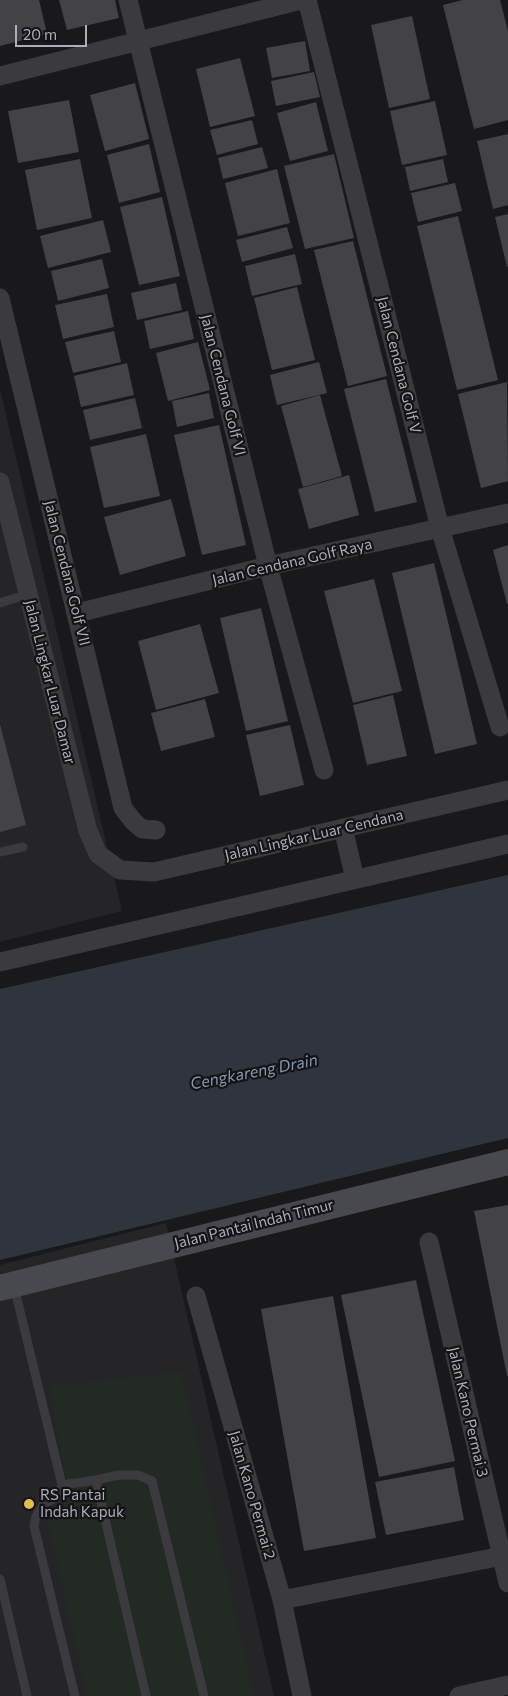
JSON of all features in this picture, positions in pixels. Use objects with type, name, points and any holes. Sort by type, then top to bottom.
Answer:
[{"type":"street","name":"Jalan Cendana Golf VI","points":[[128,0],[268,566],[324,770]]},
{"type":"street","points":[[0,76],[301,0]]},
{"type":"street","name":"Jalan Cendana Golf V","points":[[307,0],[440,528],[500,728]]},
{"type":"street","name":"Jalan Cendana Golf VII","points":[[0,298],[123,808],[142,829],[156,830]]},
{"type":"street","name":"Jalan Lingkar Luar Damar","points":[[0,482],[88,831],[98,854],[120,870]]},
{"type":"street","name":"Jalan Cendana Golf Raya","points":[[76,613],[268,566],[508,512]]},
{"type":"street","name":"Jalan Lingkar Luar Cendana","points":[[120,870],[154,872],[508,790]]},
{"type":"street","points":[[343,828],[355,879]]},
{"type":"street","points":[[0,962],[508,844]]},
{"type":"street","name":"Jalan Pantai Indah Timur","points":[[7,1286],[508,1162]]},
{"type":"street","name":"Jalan Kano Permai 3","points":[[429,1242],[508,1583]]},
{"type":"street","name":"Jalan Kano Permai 2","points":[[196,1296],[282,1600],[302,1696]]},
{"type":"street","points":[[282,1600],[502,1556]]},
{"type":"street","points":[[459,1696],[508,1685]]},
{"type":"lane","points":[[0,603],[28,594]]},
{"type":"lane","points":[[0,852],[23,847]]},
{"type":"lane","points":[[7,1286],[62,1485],[56,1498],[44,1504],[36,1516],[34,1526],[75,1696]]},
{"type":"lane","points":[[62,1485],[119,1475],[138,1475],[152,1481],[204,1696]]},
{"type":"lane","points":[[96,1480],[146,1696]]},
{"type":"lane","points":[[0,1579],[27,1696]]},
{"type":"shaded area","points":[[0,389],[122,911],[0,942]]},
{"type":"shaded area","points":[[166,1223],[274,1696],[0,1696],[0,1265]]},
{"type":"shaded area","points":[[181,1372],[254,1696],[87,1696],[46,1513],[69,1495],[49,1386]]},
{"type":"water","name":"Cengkareng Drain","points":[[508,875],[508,1138],[0,1260],[0,989]]},
{"type":"building","points":[[0,0],[39,0],[47,34],[0,46]]},
{"type":"building","points":[[59,0],[115,0],[119,18],[67,30]]},
{"type":"building","points":[[463,0],[500,0],[508,31],[508,120],[474,129],[443,5]]},
{"type":"building","points":[[412,16],[430,99],[389,108],[371,25]]},
{"type":"building","points":[[305,41],[310,71],[272,78],[266,48]]},
{"type":"building","points":[[240,58],[255,116],[210,127],[196,69]]},
{"type":"building","points":[[314,72],[320,97],[276,106],[271,81]]},
{"type":"building","points":[[135,83],[149,139],[105,151],[90,95]]},
{"type":"building","points":[[69,100],[79,152],[18,163],[8,111]]},
{"type":"building","points":[[435,101],[447,155],[402,165],[390,111]]},
{"type":"building","points":[[316,102],[328,151],[290,161],[277,113]]},
{"type":"building","points":[[252,120],[258,144],[217,155],[210,130]]},
{"type":"building","points":[[508,134],[508,205],[493,209],[477,141]]},
{"type":"building","points":[[149,144],[160,192],[119,203],[107,155]]},
{"type":"building","points":[[262,147],[268,168],[223,179],[218,158]]},
{"type":"building","points":[[334,154],[354,238],[305,249],[284,166]]},
{"type":"building","points":[[80,159],[92,218],[37,230],[25,170]]},
{"type":"building","points":[[443,159],[448,182],[410,191],[405,167]]},
{"type":"building","points":[[277,169],[290,223],[238,236],[225,183]]},
{"type":"building","points":[[455,183],[462,211],[418,222],[411,193]]},
{"type":"building","points":[[162,197],[180,276],[139,285],[120,207]]},
{"type":"building","points":[[508,214],[508,267],[507,267],[495,217]]},
{"type":"building","points":[[458,216],[498,380],[457,390],[417,226]]},
{"type":"building","points":[[103,220],[111,252],[48,268],[40,236]]},
{"type":"building","points":[[287,227],[293,248],[242,262],[236,240]]},
{"type":"building","points":[[353,241],[387,376],[348,386],[314,250]]},
{"type":"building","points":[[295,254],[302,284],[252,296],[245,266]]},
{"type":"building","points":[[102,259],[109,288],[58,301],[51,271]]},
{"type":"building","points":[[176,283],[182,310],[137,320],[131,293]]},
{"type":"building","points":[[297,287],[315,360],[272,370],[254,298]]},
{"type":"building","points":[[107,294],[114,327],[63,339],[55,305]]},
{"type":"building","points":[[188,311],[194,339],[150,349],[144,321]]},
{"type":"building","points":[[114,331],[121,362],[73,373],[65,342]]},
{"type":"building","points":[[198,342],[210,390],[168,401],[156,353]]},
{"type":"building","points":[[319,362],[327,393],[277,405],[270,375]]},
{"type":"building","points":[[127,363],[134,395],[81,407],[74,376]]},
{"type":"building","points":[[386,379],[417,502],[375,512],[344,389]]},
{"type":"building","points":[[507,382],[508,481],[481,488],[458,394]]},
{"type":"building","points":[[209,393],[214,418],[177,427],[172,401]]},
{"type":"building","points":[[320,395],[342,476],[303,487],[281,406]]},
{"type":"building","points":[[135,398],[142,428],[90,440],[83,410]]},
{"type":"building","points":[[219,425],[246,545],[202,555],[174,435]]},
{"type":"building","points":[[146,434],[160,496],[104,508],[90,447]]},
{"type":"building","points":[[349,475],[359,515],[309,529],[298,489]]},
{"type":"building","points":[[171,499],[186,556],[120,575],[104,517]]},
{"type":"building","points":[[508,545],[508,604],[507,604],[493,550]]},
{"type":"building","points":[[434,563],[477,744],[435,754],[392,573]]},
{"type":"building","points":[[374,579],[402,691],[353,703],[324,591]]},
{"type":"building","points":[[261,608],[288,721],[246,731],[220,618]]},
{"type":"building","points":[[200,624],[219,693],[156,710],[138,641]]},
{"type":"building","points":[[393,695],[407,756],[367,765],[353,705]]},
{"type":"building","points":[[205,699],[215,737],[161,751],[151,713]]},
{"type":"building","points":[[0,724],[26,825],[0,832]]},
{"type":"building","points":[[290,725],[304,785],[260,796],[246,735]]},
{"type":"building","points":[[508,1205],[508,1376],[507,1376],[474,1211]]},
{"type":"building","points":[[416,1280],[455,1461],[379,1477],[341,1295]]},
{"type":"building","points":[[333,1296],[376,1538],[304,1551],[261,1309]]},
{"type":"building","points":[[454,1467],[464,1520],[386,1535],[375,1482]]},
{"type":"place","name":"RS Pantai Indah Kapuk","points":[[29,1504]]}]
